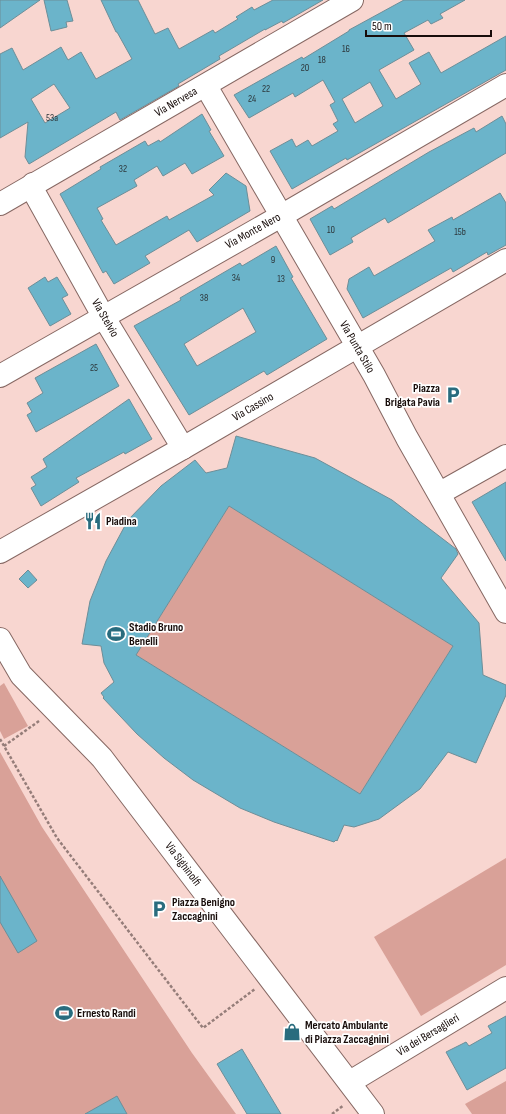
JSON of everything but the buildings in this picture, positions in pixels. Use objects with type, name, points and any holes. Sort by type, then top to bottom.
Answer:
[{"type":"street","name":"Via Nervesa","points":[[0,204],[352,0]]},
{"type":"street","name":"Via Monte Nero","points":[[0,376],[281,216],[506,85]]},
{"type":"street","name":"Via Punta Stilo","points":[[201,88],[206,89],[210,93],[357,346],[407,438],[440,493],[506,612]]},
{"type":"street","name":"Via Stelvio","points":[[33,184],[34,192],[104,316],[183,448]]},
{"type":"street","name":"Via Cassino","points":[[0,552],[183,448],[357,346],[503,269]]},
{"type":"street","points":[[440,493],[506,456]]},
{"type":"street","name":"Via Sighinolfi","points":[[0,639],[21,675],[102,758],[373,1114]]},
{"type":"street","name":"Via dei Bersaglieri","points":[[350,1082],[506,988]]},
{"type":"path","points":[[4,746],[55,710]]},
{"type":"path","points":[[0,739],[57,838],[203,1028],[270,978]]},
{"type":"shaded area","points":[[229,506],[453,646],[360,794],[136,655]]},
{"type":"shaded area","points":[[4,683],[28,726],[4,739],[0,731],[0,686]]},
{"type":"shaded area","points":[[0,752],[42,827],[192,1053],[236,1114],[0,1114]]},
{"type":"shaded area","points":[[506,858],[506,965],[421,1016],[374,937]]},
{"type":"shaded area","points":[[506,1081],[506,1114],[472,1114],[465,1104]]},
{"type":"place","name":"Piazza Brigata Pavia","points":[[453,395]]},
{"type":"place","name":"Piadina","points":[[93,521]]},
{"type":"place","name":"Stadio Bruno Benelli","points":[[116,634]]},
{"type":"place","name":"Piazza Benigno Zaccagnini","points":[[159,909]]},
{"type":"place","name":"Ernesto Randi","points":[[64,1013]]},
{"type":"place","name":"Mercato Ambulante di Piazza Zaccagnini","points":[[292,1032]]}]
